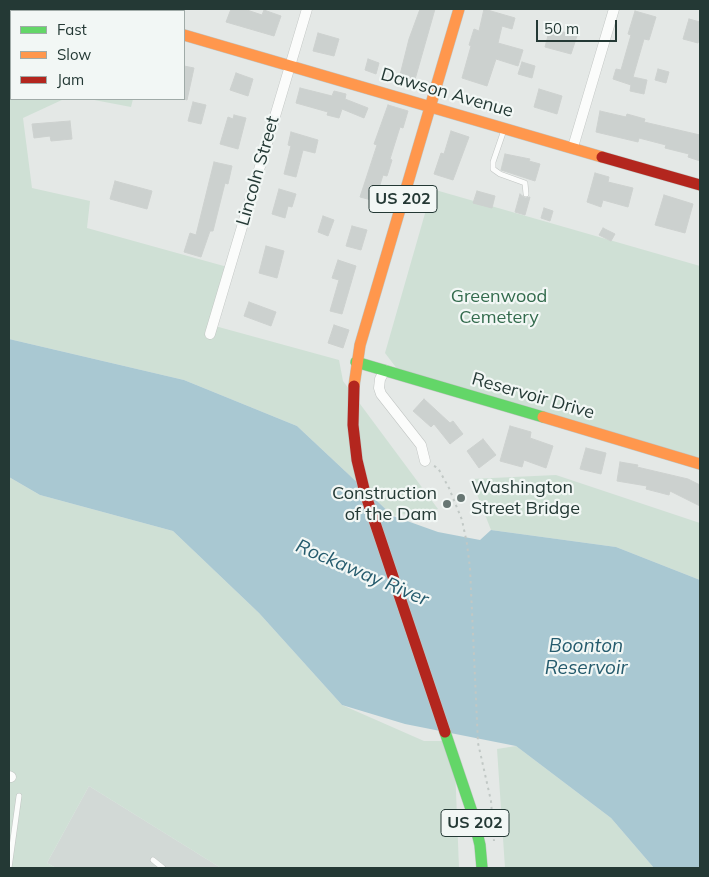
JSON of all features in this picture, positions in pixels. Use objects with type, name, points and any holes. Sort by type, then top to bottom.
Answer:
[{"type":"street","name":"Lincoln Street","points":[[210,334],[307,9]]},
{"type":"street","name":"US 202","points":[[459,9],[356,362],[353,391],[355,442],[365,493],[476,828],[482,868]]},
{"type":"street","points":[[573,147],[614,9]]},
{"type":"street","name":"Dawson Avenue","points":[[185,35],[700,185]]},
{"type":"street","name":"Reservoir Drive","points":[[356,362],[700,464]]},
{"type":"street","points":[[386,370],[380,379],[378,388],[421,446],[425,462]]},
{"type":"lane","points":[[505,128],[492,170],[525,183],[526,194]]},
{"type":"lane","points":[[9,868],[19,796]]},
{"type":"lane","points":[[153,860],[163,868]]},
{"type":"path","points":[[425,462],[438,468],[454,498],[465,532],[469,556],[478,743],[491,800],[494,850]]},
{"type":"shaded area","points":[[89,786],[221,868],[56,868],[47,863]]},
{"type":"green space","points":[[10,50],[10,100],[62,100],[23,118],[32,188],[90,201],[87,228],[231,268],[215,326],[339,360],[343,381],[438,509],[393,516],[297,426],[184,380],[9,339]]},
{"type":"green space","points":[[94,100],[133,100],[131,107]]},
{"type":"green space","name":"Greenwood Cemetery","points":[[432,189],[700,266],[700,463],[404,378],[385,353]]},
{"type":"green space","points":[[556,475],[700,523],[700,580],[616,547],[491,530],[471,479]]},
{"type":"green space","points":[[9,477],[40,495],[173,531],[259,613],[342,705],[424,741],[454,741],[459,868],[221,868],[89,786],[47,863],[56,868],[9,868]]},
{"type":"green space","points":[[516,746],[611,818],[654,868],[505,868],[497,749]]},
{"type":"water","name":"Boonton Reservoir","points":[[9,339],[184,380],[297,426],[393,516],[438,532],[480,540],[491,530],[616,547],[700,580],[700,868],[654,868],[611,818],[516,746],[405,724],[342,705],[259,613],[173,531],[40,495],[9,477]]},
{"type":"building","points":[[231,9],[244,9],[262,15],[264,10],[281,16],[274,36],[226,22]]},
{"type":"building","points":[[420,9],[435,9],[414,83],[399,79],[409,39]]},
{"type":"building","points":[[484,9],[515,18],[512,29],[502,26],[498,43],[523,50],[518,66],[496,59],[487,86],[462,78],[474,29],[479,31]]},
{"type":"building","points":[[635,11],[656,17],[649,40],[644,39],[633,77],[647,80],[644,94],[630,91],[631,85],[613,79],[616,69],[621,70],[631,35],[628,34]]},
{"type":"building","points":[[689,19],[700,22],[698,43],[683,39]]},
{"type":"building","points":[[550,28],[577,36],[571,54],[545,47]]},
{"type":"building","points":[[318,33],[339,39],[334,56],[313,51]]},
{"type":"building","points":[[368,59],[379,63],[376,74],[365,70]]},
{"type":"building","points":[[522,62],[535,66],[532,78],[518,74]]},
{"type":"building","points":[[185,66],[194,68],[187,100],[185,99]]},
{"type":"building","points":[[658,69],[669,72],[666,83],[655,80]]},
{"type":"building","points":[[236,73],[253,79],[248,96],[230,90]]},
{"type":"building","points":[[300,88],[332,96],[334,91],[346,94],[345,99],[368,108],[364,118],[342,109],[339,118],[327,115],[328,112],[296,103]]},
{"type":"building","points":[[539,89],[562,96],[557,114],[534,107]]},
{"type":"building","points":[[193,102],[206,105],[201,124],[188,121]]},
{"type":"building","points":[[388,105],[408,111],[403,128],[400,127],[387,176],[383,175],[375,201],[360,197],[377,145],[374,144]]},
{"type":"building","points":[[600,111],[626,117],[627,114],[645,119],[644,122],[700,135],[700,161],[688,157],[689,154],[665,148],[666,145],[639,138],[638,142],[596,132]]},
{"type":"building","points":[[234,115],[246,118],[238,149],[220,144],[228,117],[233,119]]},
{"type":"building","points":[[70,121],[72,139],[51,141],[50,136],[34,138],[32,124]]},
{"type":"building","points":[[451,131],[469,137],[453,180],[434,174],[441,153],[444,154]]},
{"type":"building","points":[[291,132],[318,140],[315,153],[303,150],[296,177],[284,174],[291,146],[288,145]]},
{"type":"building","points":[[505,154],[530,159],[529,161],[540,164],[535,181],[501,170]]},
{"type":"building","points":[[214,162],[232,166],[228,184],[225,183],[213,231],[210,231],[201,257],[184,252],[190,233],[196,235]]},
{"type":"building","points":[[595,173],[609,177],[608,182],[633,188],[628,207],[603,200],[601,207],[587,202]]},
{"type":"building","points":[[115,181],[152,191],[147,209],[110,199]]},
{"type":"building","points":[[279,189],[296,194],[292,207],[288,206],[285,218],[272,214]]},
{"type":"building","points":[[477,191],[495,196],[492,208],[473,203]]},
{"type":"building","points":[[520,194],[525,198],[530,197],[525,215],[515,212]]},
{"type":"building","points":[[664,195],[693,204],[685,233],[655,225]]},
{"type":"building","points":[[544,208],[553,211],[550,221],[541,218]]},
{"type":"building","points":[[323,216],[334,220],[328,236],[318,232]]},
{"type":"building","points":[[352,226],[367,230],[361,250],[346,246]]},
{"type":"building","points":[[603,228],[615,234],[611,241],[599,235]]},
{"type":"building","points":[[266,246],[284,251],[277,278],[259,273]]},
{"type":"building","points":[[338,260],[356,266],[342,314],[330,311],[339,280],[332,278]]},
{"type":"building","points":[[249,302],[276,312],[271,326],[244,316]]},
{"type":"building","points":[[334,325],[349,330],[343,348],[328,343]]},
{"type":"building","points":[[424,399],[450,423],[453,421],[463,434],[450,444],[434,424],[431,427],[413,411]]},
{"type":"building","points":[[510,426],[531,432],[530,438],[553,446],[546,468],[524,460],[522,467],[500,461]]},
{"type":"building","points":[[483,439],[496,455],[479,468],[467,451]]},
{"type":"building","points":[[586,448],[606,453],[601,474],[580,469]]},
{"type":"building","points":[[620,462],[688,479],[700,485],[700,506],[670,491],[669,495],[646,489],[647,486],[617,481]]},
{"type":"traffic: fast","points":[[356,362],[543,417]]},
{"type":"traffic: fast","points":[[445,732],[472,812],[480,845],[482,868]]},
{"type":"traffic: slow","points":[[354,386],[360,345],[459,9]]},
{"type":"traffic: slow","points":[[185,35],[602,157]]},
{"type":"traffic: slow","points":[[543,417],[700,464]]},
{"type":"traffic: jam","points":[[602,157],[700,185]]},
{"type":"traffic: jam","points":[[354,386],[353,425],[357,460],[365,493],[445,732]]},
{"type":"place","name":"Washington Street Bridge","points":[[461,498]]},
{"type":"place","name":"Construction of the Dam","points":[[447,504]]},
{"type":"water label","name":"Rockaway River","points":[[362,573]]}]
